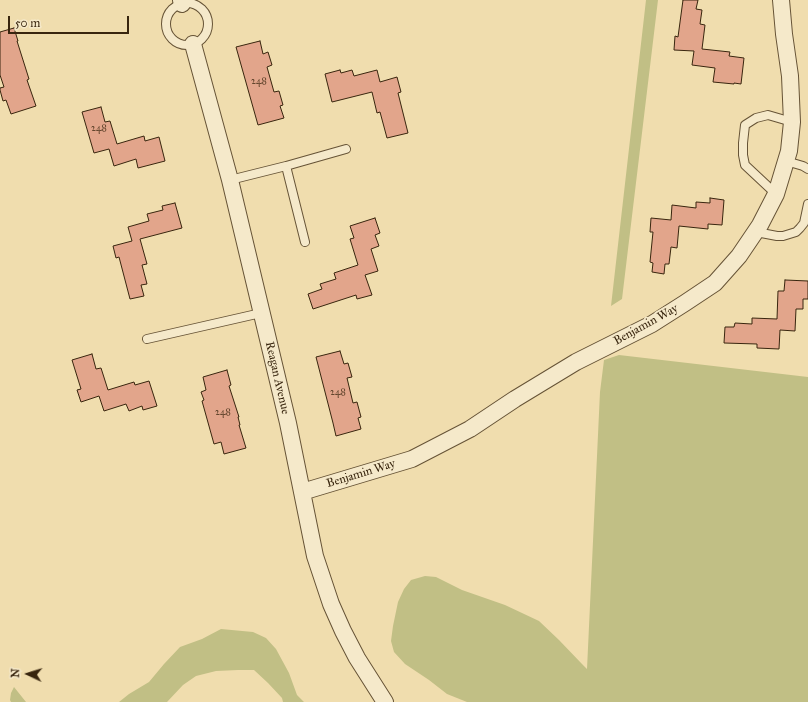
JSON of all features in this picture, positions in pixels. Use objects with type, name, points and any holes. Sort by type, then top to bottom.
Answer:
[{"type":"street","name":"Benjamin Way","points":[[302,492],[412,459],[470,429],[515,399],[576,362],[652,324],[715,282],[739,256],[760,225],[776,194],[789,151],[792,122],[790,76],[781,0]]},
{"type":"street","name":"Reagan Avenue","points":[[193,44],[230,180],[288,423],[315,556],[331,604],[343,631],[357,658],[385,702]]},
{"type":"lane","points":[[181,2],[198,6],[207,19],[205,34],[200,40],[193,44],[184,45],[175,41],[169,35],[166,26],[170,12],[181,2]]},
{"type":"lane","points":[[776,194],[745,165],[743,143],[745,125],[756,118],[768,116],[792,122]]},
{"type":"lane","points":[[230,180],[346,149]]},
{"type":"lane","points":[[786,161],[808,169]]},
{"type":"lane","points":[[286,166],[305,242]]},
{"type":"lane","points":[[756,232],[783,236],[796,232],[804,223],[808,204]]},
{"type":"lane","points":[[147,340],[261,313]]},
{"type":"shaded area","points":[[646,0],[658,0],[622,299],[611,306]]},
{"type":"shaded area","points":[[619,355],[808,377],[808,702],[467,702],[447,694],[405,664],[394,652],[391,641],[398,602],[404,589],[411,580],[425,576],[436,577],[462,590],[505,605],[539,621],[587,669],[600,392],[604,360]]},
{"type":"shaded area","points":[[221,629],[253,632],[266,638],[276,649],[289,673],[297,695],[304,702],[283,702],[282,698],[254,670],[238,670],[216,671],[196,676],[183,685],[167,702],[119,702],[149,682],[180,647],[202,639]]},
{"type":"shaded area","points":[[14,687],[26,702],[11,702],[11,693]]},
{"type":"building","points":[[683,0],[698,0],[696,9],[702,10],[700,24],[705,25],[702,49],[730,52],[729,56],[744,58],[741,84],[713,82],[715,68],[692,65],[694,51],[674,50],[675,36],[678,37]]},
{"type":"building","points":[[14,28],[29,79],[27,80],[36,106],[11,114],[6,100],[3,101],[0,90],[0,88],[4,87],[0,75],[0,32]]},
{"type":"building","points":[[260,41],[263,54],[268,52],[272,65],[267,67],[274,92],[279,91],[283,105],[280,106],[284,118],[258,125],[236,47]]},
{"type":"building","points":[[340,70],[341,73],[352,70],[354,76],[377,70],[380,82],[397,77],[401,92],[398,93],[408,133],[387,138],[380,112],[377,113],[372,92],[332,102],[325,74]]},
{"type":"building","points":[[101,107],[105,122],[110,121],[117,144],[144,136],[145,141],[159,137],[165,161],[138,168],[136,159],[114,166],[109,149],[94,153],[82,112]]},
{"type":"building","points":[[710,198],[724,200],[722,225],[708,224],[708,229],[679,226],[677,248],[671,247],[669,264],[665,264],[664,274],[652,272],[653,263],[650,262],[653,232],[650,232],[651,218],[671,220],[672,205],[696,208],[696,202],[710,203]]},
{"type":"building","points":[[175,203],[182,228],[140,239],[147,264],[142,265],[147,284],[141,285],[144,296],[130,299],[119,257],[116,258],[113,246],[132,241],[128,227],[149,221],[147,214],[163,210],[162,206]]},
{"type":"building","points":[[375,218],[380,233],[375,235],[379,246],[371,249],[378,271],[365,275],[372,295],[357,299],[356,295],[313,309],[308,294],[322,289],[320,284],[336,279],[334,273],[358,265],[350,239],[354,238],[350,226]]},
{"type":"building","points":[[785,280],[808,281],[808,299],[803,299],[803,309],[796,309],[795,331],[780,330],[779,349],[757,348],[757,344],[724,343],[725,327],[734,327],[735,323],[752,324],[752,318],[777,319],[778,291],[784,291]]},
{"type":"building","points":[[340,351],[344,364],[348,363],[352,377],[347,378],[353,403],[357,402],[361,417],[358,418],[361,429],[336,436],[316,357]]},
{"type":"building","points":[[92,354],[96,369],[101,368],[108,390],[134,382],[135,385],[149,381],[157,406],[143,410],[142,406],[129,411],[126,404],[104,411],[99,396],[81,402],[77,390],[81,389],[72,360]]},
{"type":"building","points":[[227,370],[231,385],[229,386],[239,417],[239,425],[246,448],[224,454],[221,442],[214,444],[202,401],[204,400],[201,392],[206,390],[203,377]]}]
